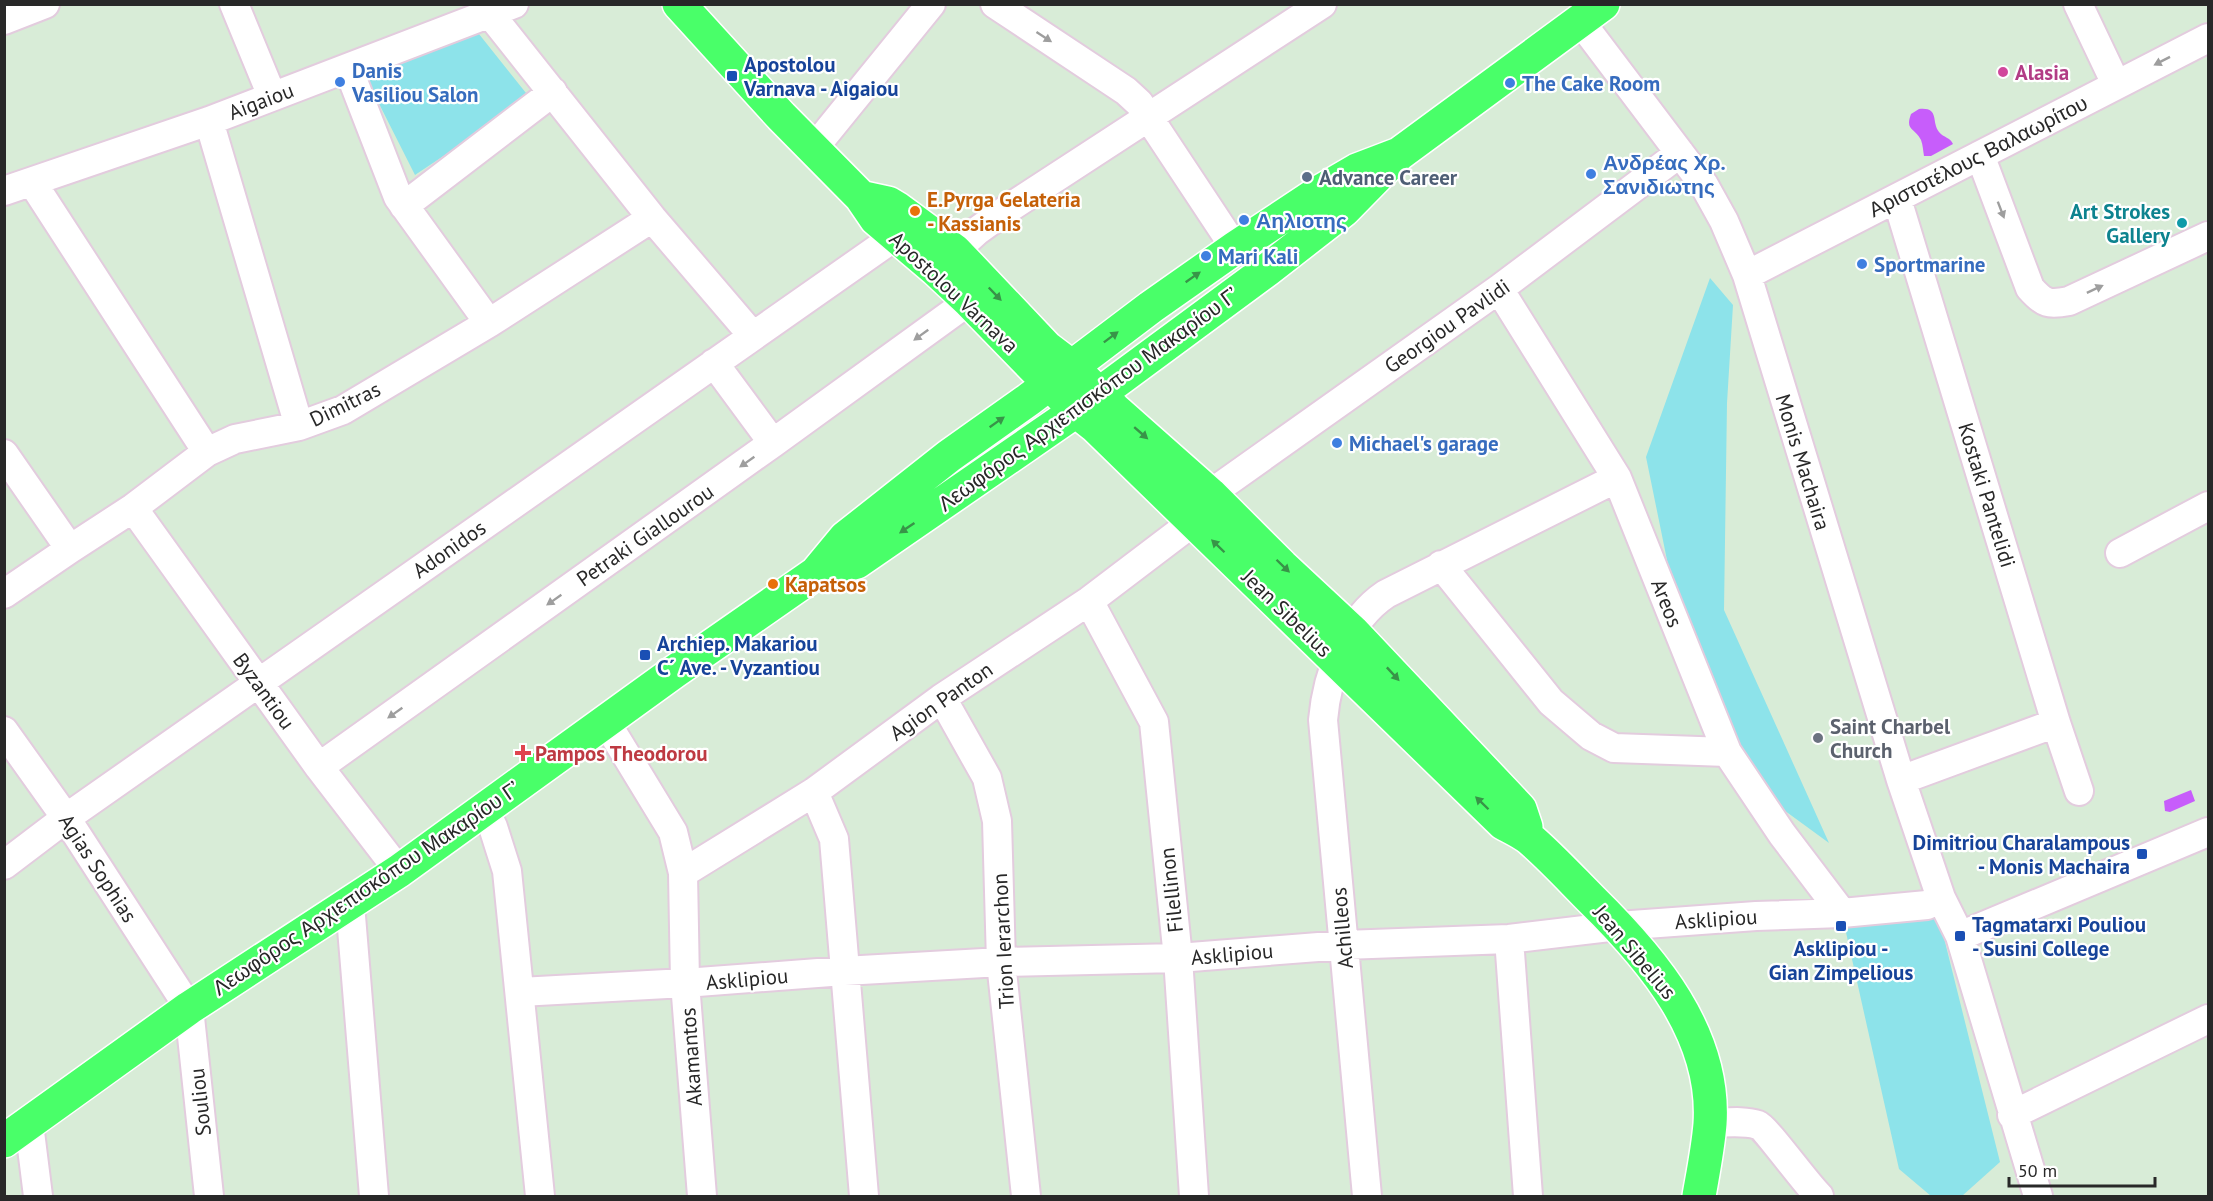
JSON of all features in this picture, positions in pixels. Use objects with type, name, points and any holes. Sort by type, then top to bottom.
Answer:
[{"type":"main road","name":"Apostolou Varnava","points":[[679,4],[781,116],[861,197],[876,219],[969,301],[1061,376]]},
{"type":"main road","name":"Λεωφόρος Αρχιεπισκόπου Μακαρίου Γ’","points":[[816,573],[857,562],[1087,403],[1344,210],[1399,154],[1591,13]]},
{"type":"main road","name":"Λεωφόρος Αρχιεπισκόπου Μακαρίου Γ’","points":[[16,1132],[189,1008],[399,871],[674,672],[816,573],[845,538],[949,456],[1061,376],[1151,307],[1235,248],[1357,170],[1399,154]]},
{"type":"main road","name":"Apostolou Varnava","points":[[861,197],[888,203],[898,208],[955,251],[1047,348],[1061,376]]},
{"type":"main road","name":"Jean Sibelius","points":[[1061,376],[1087,403],[1210,494],[1282,566],[1353,632],[1520,809],[1529,838]]},
{"type":"main road","name":"Jean Sibelius","points":[[1087,403],[1095,426],[1503,823],[1529,838],[1618,926],[1651,964],[1676,998],[1690,1026],[1704,1064],[1710,1123],[1699,1197]]},
{"type":"street","points":[[4,20],[45,4]]},
{"type":"street","points":[[234,4],[273,96]]},
{"type":"street","points":[[814,148],[930,4]]},
{"type":"street","points":[[995,4],[1126,91],[1148,116],[1235,248]]},
{"type":"street","points":[[955,251],[977,231],[1006,210],[1322,4]]},
{"type":"street","points":[[2078,4],[2116,84]]},
{"type":"street","points":[[502,10],[553,92],[652,218],[753,336]]},
{"type":"street","name":"Aigaiou","points":[[4,191],[210,122],[502,10]]},
{"type":"street","name":"Monis Machaira","points":[[1591,13],[1716,205],[1747,275],[1901,780],[1941,898],[1960,936],[2012,1115],[2031,1194]]},
{"type":"street","name":"Αριστοτέλους Βαλαωρίτου","points":[[1747,275],[2208,38]]},
{"type":"street","points":[[348,68],[398,197],[489,323]]},
{"type":"street","points":[[404,206],[553,92]]},
{"type":"street","points":[[210,122],[299,426]]},
{"type":"street","name":"Georgiou Pavlidi","points":[[1210,494],[1499,289],[1680,153]]},
{"type":"street","points":[[1980,155],[2030,288],[2040,300],[2054,304],[2069,301],[2208,236]]},
{"type":"street","points":[[32,182],[207,452]]},
{"type":"street","name":"Kostaki Pantelidi","points":[[1897,199],[2056,723],[2079,791]]},
{"type":"street","name":"Dimitras","points":[[4,594],[133,508],[207,452],[235,439],[299,426],[342,410],[489,323],[652,218]]},
{"type":"street","name":"Adonidos","points":[[4,865],[66,818],[896,236]]},
{"type":"street","name":"Areos","points":[[1499,289],[1617,478],[1727,752],[1782,834],[1842,913]]},
{"type":"street","name":"Petraki Giallourou","points":[[319,767],[969,301]]},
{"type":"street","points":[[714,363],[773,443]]},
{"type":"street","points":[[4,454],[69,549]]},
{"type":"street","name":"Achilleos","points":[[1367,1197],[1323,720],[1328,684],[1336,660],[1361,617],[1376,601],[1441,565],[1617,478]]},
{"type":"street","points":[[2120,553],[2208,506]]},
{"type":"street","name":"Byzantiou","points":[[133,508],[319,767],[399,871]]},
{"type":"street","name":"Agion Panton","points":[[683,873],[814,792],[942,698],[1089,601],[1193,522]]},
{"type":"street","points":[[1441,565],[1551,702],[1591,736],[1614,748],[1727,752]]},
{"type":"street","name":"Filellinon","points":[[1089,601],[1154,722],[1178,958],[1194,1197]]},
{"type":"street","name":"Trion Ierarchon","points":[[942,698],[987,778],[997,821],[1001,962],[1026,1197]]},
{"type":"street","name":"Akamantos","points":[[606,722],[673,832],[683,873],[685,984],[702,1197]]},
{"type":"street","points":[[1901,780],[2056,723]]},
{"type":"street","name":"Agias Sophias","points":[[4,730],[66,818],[189,1008]]},
{"type":"street","points":[[814,792],[834,839],[864,1197]]},
{"type":"street","points":[[485,810],[507,871],[540,1197]]},
{"type":"street","points":[[1960,936],[2208,832]]},
{"type":"street","name":"Asklipiou","points":[[520,993],[1001,962],[1178,958],[1344,945],[1509,939],[1618,926],[1756,916],[1842,913],[1927,905],[1941,898]]},
{"type":"street","points":[[350,904],[374,1197]]},
{"type":"street","points":[[1509,939],[1528,1197]]},
{"type":"street","name":"Souliou","points":[[189,1008],[209,1197]]},
{"type":"street","points":[[2012,1115],[2208,1019]]},
{"type":"street","points":[[1710,1123],[1752,1124],[1764,1128],[1779,1150],[1819,1197]]},
{"type":"street","points":[[16,1132],[39,1197]]},
{"type":"shaded area","points":[[475,29],[530,98],[415,175],[361,68]]},
{"type":"shaded area","points":[[1919,109],[1930,110],[1939,132],[1953,144],[1931,156],[1924,156],[1921,140],[1909,123],[1911,114]]},
{"type":"shaded area","points":[[1710,278],[1733,305],[1727,403],[1724,610],[1829,843],[1744,781],[1677,609],[1646,457]]},
{"type":"shaded area","points":[[2191,790],[2195,801],[2170,812],[2165,811],[2164,801]]},
{"type":"shaded area","points":[[1939,918],[2000,1162],[1962,1196],[1931,1196],[1899,1169],[1843,919]]},
{"type":"place","name":"Alasia","points":[[2003,72]]},
{"type":"place","name":"Apostolou Varnava - Aigaiou","points":[[732,76]]},
{"type":"place","name":"Danis Vasiliou Salon","points":[[340,82]]},
{"type":"place","name":"The Cake Room","points":[[1510,83]]},
{"type":"place","name":"Ανδρέας Χρ. Σανιδιωτης","points":[[1591,174]]},
{"type":"place","name":"Advance Career","points":[[1307,177]]},
{"type":"place","name":"E.Pyrga Gelateria - Kassianis","points":[[915,211]]},
{"type":"place","name":"Αηλιοτης","points":[[1244,220]]},
{"type":"place","name":"Art Strokes Gallery","points":[[2182,223]]},
{"type":"place","name":"Mari Kali","points":[[1206,256]]},
{"type":"place","name":"Sportmarine","points":[[1862,264]]},
{"type":"place","name":"Michael's garage","points":[[1337,443]]},
{"type":"place","name":"Kapatsos","points":[[773,584]]},
{"type":"place","name":"Archiep. Makariou C´ Ave. - Vyzantiou","points":[[645,655]]},
{"type":"place","name":"Saint Charbel Church","points":[[1818,738]]},
{"type":"place","name":"Pampos Theodorou","points":[[523,753]]},
{"type":"place","name":"Dimitriou Charalampous - Monis Machaira","points":[[2142,854]]},
{"type":"place","name":"Asklipiou - Gian Zimpelious","points":[[1841,926]]},
{"type":"place","name":"Tagmatarxi Pouliou - Susini College","points":[[1960,936]]}]
